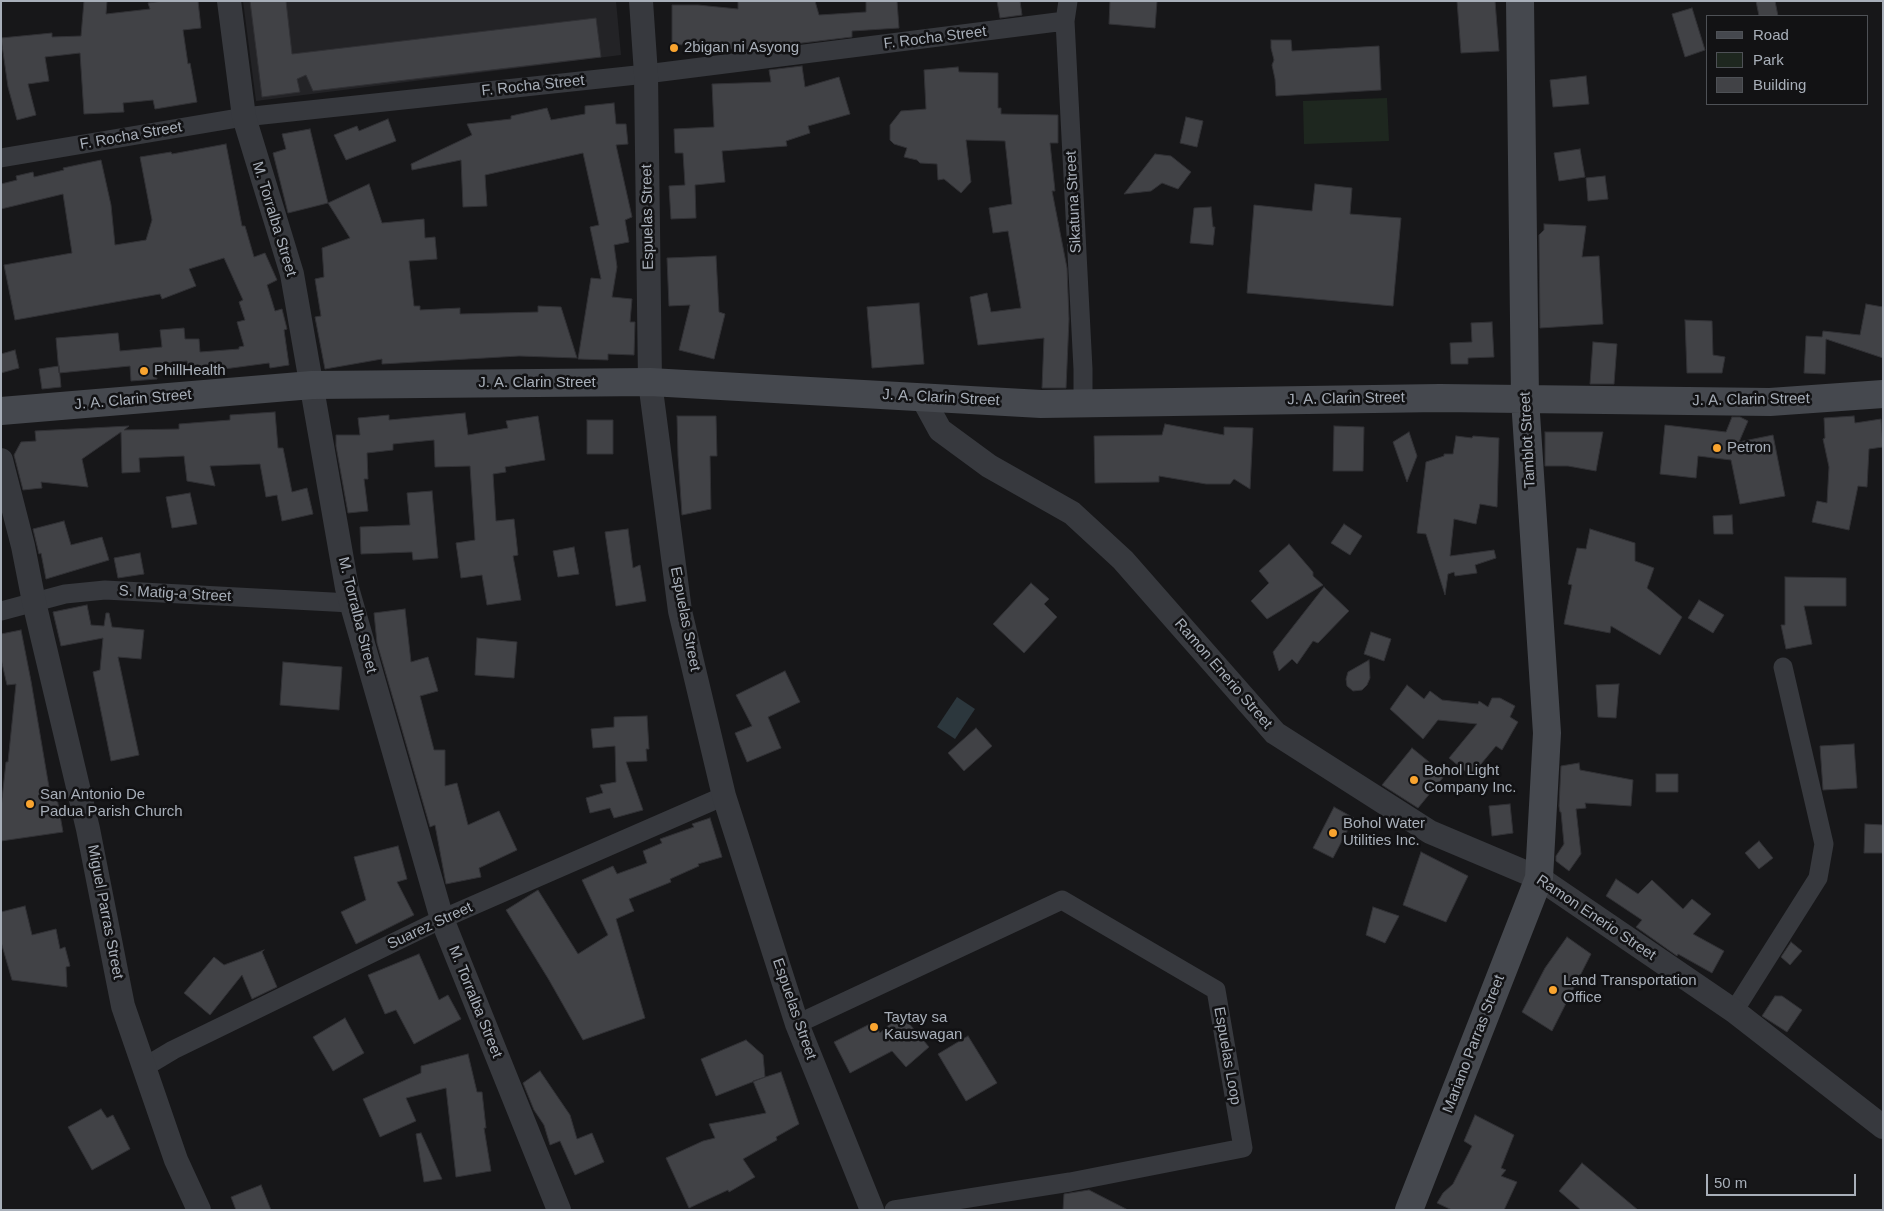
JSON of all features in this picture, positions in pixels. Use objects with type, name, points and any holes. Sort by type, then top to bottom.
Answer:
[{"type":"main road","name":"Tamblot Street","points":[[1520,1],[1525,399],[1547,733],[1539,878]]},
{"type":"main road","name":"J. A. Clarin Street","points":[[1,411],[312,385],[650,382],[1041,404],[1440,398],[1770,402],[1883,394]]},
{"type":"main road","name":"Mariano Parras Street","points":[[1409,1210],[1539,878]]},
{"type":"street","name":"M. Torralba Street","points":[[228,1],[244,117],[292,274],[351,603],[442,919],[559,1210]]},
{"type":"street","name":"Espuelas Street","points":[[641,1],[646,74],[650,382],[680,611],[724,796],[797,1024],[872,1210]]},
{"type":"street","name":"Sikatuna Street","points":[[1068,1],[1065,22],[1083,369],[1083,404]]},
{"type":"street","name":"F. Rocha Street","points":[[1,158],[244,117],[646,74],[1065,22]]},
{"type":"street","name":"Ramon Enerio Street","points":[[922,397],[940,430],[988,466],[1072,513],[1123,560],[1275,733],[1430,832],[1539,878],[1734,1011],[1883,1126]]},
{"type":"street","name":"Miguel Parras Street","points":[[1,460],[23,546],[34,602],[88,829],[123,1006],[176,1160],[199,1210]]},
{"type":"street","name":"S. Matig-a Street","points":[[1,611],[65,594],[105,590],[351,603]]},
{"type":"street","points":[[1734,1011],[1818,878],[1824,844],[1783,667]]},
{"type":"street","name":"Suarez Street","points":[[143,1068],[173,1050],[442,919],[724,796]]},
{"type":"street","name":"Espuelas Loop","points":[[797,1024],[1062,900],[1216,990],[1244,1148],[1070,1182],[894,1210]]},
{"type":"shaded area","points":[[243,1],[616,1],[621,55],[256,101]]},
{"type":"shaded area","points":[[957,697],[975,709],[955,739],[937,727]]},
{"type":"green space","points":[[1387,98],[1389,141],[1304,144],[1303,101]]},
{"type":"building","points":[[84,1],[107,1],[106,14],[150,9],[148,3],[198,1],[201,28],[183,30],[188,64],[190,63],[197,102],[155,109],[153,100],[123,103],[124,112],[84,114],[80,53],[45,57],[49,81],[28,84],[36,115],[17,120],[8,87],[1,38],[52,33],[52,37],[81,36]]},
{"type":"building","points":[[250,1],[286,1],[292,54],[596,18],[601,57],[313,91],[306,75],[297,79],[300,92],[262,97]]},
{"type":"building","points":[[738,1],[815,1],[819,15],[866,12],[866,1],[897,1],[899,28],[852,31],[852,37],[744,50],[672,44],[672,5],[698,5],[738,9]]},
{"type":"building","points":[[997,1],[1020,1],[1022,15],[1000,18]]},
{"type":"building","points":[[1110,1],[1157,1],[1155,28],[1109,24]]},
{"type":"building","points":[[1457,1],[1495,1],[1499,51],[1461,53]]},
{"type":"building","points":[[1756,1],[1775,1],[1778,15],[1759,15]]},
{"type":"building","points":[[1692,8],[1705,50],[1685,57],[1672,14]]},
{"type":"building","points":[[1271,40],[1291,40],[1292,51],[1379,46],[1381,90],[1276,96]]},
{"type":"building","points":[[802,66],[805,87],[839,77],[850,114],[808,126],[810,133],[786,141],[787,146],[722,151],[725,182],[695,185],[696,218],[671,219],[669,186],[685,185],[683,153],[675,153],[674,129],[714,127],[712,84],[771,82],[769,70]]},
{"type":"building","points":[[958,67],[959,72],[998,73],[998,108],[1001,108],[1001,114],[1058,115],[1058,143],[1050,143],[1055,191],[1052,191],[1067,268],[1069,319],[1066,388],[1042,388],[1044,338],[978,345],[970,297],[987,293],[991,312],[1021,308],[1008,231],[993,233],[989,208],[1012,204],[1005,141],[966,140],[971,182],[961,193],[944,179],[938,180],[937,164],[920,163],[917,160],[904,157],[907,148],[894,144],[890,140],[890,125],[901,111],[926,109],[924,70]]},
{"type":"building","points":[[1586,76],[1589,104],[1553,107],[1550,80]]},
{"type":"building","points":[[614,103],[616,124],[626,124],[628,144],[616,145],[632,217],[625,220],[629,242],[614,245],[617,267],[612,297],[632,299],[630,322],[635,322],[634,355],[608,354],[608,360],[578,359],[591,278],[601,279],[590,227],[599,225],[583,153],[485,175],[487,206],[463,207],[461,160],[412,170],[411,164],[472,135],[467,124],[511,119],[511,116],[547,108],[551,120],[585,114],[585,106]]},
{"type":"building","points":[[1186,117],[1203,121],[1197,147],[1180,143]]},
{"type":"building","points":[[388,119],[396,141],[346,160],[334,135],[357,126],[359,131]]},
{"type":"building","points":[[310,129],[328,203],[288,213],[273,153],[286,149],[282,134]]},
{"type":"building","points":[[226,144],[242,226],[245,226],[254,257],[265,253],[277,280],[267,285],[275,311],[282,309],[287,329],[284,330],[289,365],[270,368],[269,363],[224,369],[224,373],[189,374],[187,361],[155,364],[157,379],[131,381],[130,366],[59,373],[56,338],[118,333],[120,351],[162,347],[160,330],[184,328],[185,339],[199,339],[200,352],[239,349],[239,347],[244,346],[237,322],[245,320],[239,302],[243,300],[224,258],[189,269],[196,286],[162,299],[160,294],[15,320],[4,265],[72,253],[63,194],[1,209],[1,184],[17,180],[16,176],[33,172],[34,177],[64,170],[63,168],[101,160],[111,205],[115,245],[146,240],[152,220],[140,157],[171,152],[172,154]]},
{"type":"building","points":[[1580,149],[1585,177],[1559,181],[1554,153]]},
{"type":"building","points":[[1155,154],[1171,156],[1191,172],[1178,189],[1162,183],[1151,191],[1124,194]]},
{"type":"building","points":[[1605,176],[1608,199],[1588,201],[1586,178]]},
{"type":"building","points":[[369,184],[382,223],[424,219],[425,238],[435,237],[437,259],[409,261],[414,306],[420,306],[420,310],[460,308],[460,314],[538,312],[538,306],[561,307],[577,358],[519,356],[382,364],[382,359],[325,369],[315,317],[321,316],[315,279],[324,277],[322,248],[350,238],[328,203]]},
{"type":"building","points":[[1315,184],[1352,188],[1350,214],[1401,218],[1393,306],[1247,293],[1254,205],[1312,211]]},
{"type":"building","points":[[1211,207],[1213,227],[1215,227],[1213,245],[1190,243],[1194,208]]},
{"type":"building","points":[[1544,224],[1586,226],[1582,257],[1599,256],[1603,324],[1540,328],[1539,235],[1544,230]]},
{"type":"building","points":[[716,256],[719,312],[725,314],[714,359],[679,350],[690,305],[669,306],[667,258]]},
{"type":"building","points":[[919,303],[924,364],[872,368],[867,307]]},
{"type":"building","points":[[1866,304],[1883,307],[1883,358],[1826,339],[1825,374],[1804,373],[1806,336],[1822,337],[1823,331],[1860,335]]},
{"type":"building","points":[[1685,320],[1712,321],[1713,355],[1725,357],[1722,373],[1687,373]]},
{"type":"building","points":[[1492,322],[1494,357],[1468,358],[1468,364],[1451,364],[1450,343],[1472,342],[1471,323]]},
{"type":"building","points":[[1593,342],[1617,344],[1614,384],[1590,384]]},
{"type":"building","points":[[15,350],[19,368],[1,373],[1,354]]},
{"type":"building","points":[[59,366],[61,387],[42,389],[39,369]]},
{"type":"building","points":[[275,412],[278,448],[283,448],[292,492],[307,488],[313,514],[282,521],[277,495],[266,497],[260,464],[210,466],[215,486],[187,481],[184,456],[139,458],[140,472],[122,473],[121,432],[82,459],[88,487],[41,482],[42,488],[23,490],[14,455],[21,442],[36,441],[35,431],[129,426],[124,430],[179,429],[179,424],[230,420],[230,415]]},
{"type":"building","points":[[465,413],[468,435],[508,428],[506,421],[538,416],[545,460],[505,467],[506,472],[493,474],[496,521],[514,519],[518,555],[513,556],[521,600],[487,605],[482,575],[461,578],[456,543],[475,540],[470,466],[435,467],[434,440],[393,444],[393,450],[367,453],[368,479],[364,479],[368,511],[348,513],[336,446],[336,435],[360,435],[358,418],[389,415],[389,420]]},
{"type":"building","points":[[677,416],[716,416],[717,456],[710,456],[711,509],[682,515],[678,456]]},
{"type":"building","points":[[1854,416],[1855,423],[1881,419],[1883,447],[1869,449],[1867,487],[1858,486],[1849,530],[1812,522],[1817,501],[1827,503],[1829,467],[1823,439],[1825,438],[1824,418]]},
{"type":"building","points":[[1732,417],[1740,417],[1748,421],[1739,442],[1773,435],[1785,496],[1740,504],[1731,460],[1698,456],[1696,478],[1660,474],[1665,425],[1726,432]]},
{"type":"building","points":[[587,420],[613,420],[613,454],[587,454]]},
{"type":"building","points":[[1165,424],[1224,435],[1224,427],[1253,428],[1250,489],[1234,479],[1230,484],[1206,484],[1159,476],[1159,482],[1095,483],[1094,436],[1162,435]]},
{"type":"building","points":[[1334,426],[1364,427],[1363,471],[1333,471]]},
{"type":"building","points":[[1409,432],[1417,456],[1407,482],[1393,442]]},
{"type":"building","points":[[1545,432],[1603,432],[1596,471],[1568,466],[1545,466]]},
{"type":"building","points":[[1456,436],[1499,438],[1497,507],[1480,504],[1476,524],[1454,519],[1450,556],[1494,550],[1496,558],[1475,565],[1477,573],[1455,576],[1454,572],[1448,574],[1445,595],[1426,534],[1417,533],[1426,462],[1444,456],[1444,454],[1453,454]]},
{"type":"building","points":[[432,491],[438,558],[413,560],[412,552],[361,554],[360,527],[410,525],[407,493]]},
{"type":"building","points":[[190,493],[197,524],[172,528],[166,497]]},
{"type":"building","points":[[1732,515],[1733,534],[1714,534],[1713,516]]},
{"type":"building","points":[[64,521],[71,545],[102,537],[109,560],[46,579],[41,553],[39,554],[33,529]]},
{"type":"building","points":[[1344,524],[1362,536],[1350,555],[1331,543]]},
{"type":"building","points":[[628,529],[633,568],[640,565],[646,601],[616,606],[605,532]]},
{"type":"building","points":[[1590,529],[1635,543],[1635,561],[1654,568],[1647,588],[1682,617],[1660,655],[1611,626],[1610,633],[1564,624],[1572,585],[1568,584],[1577,548],[1586,549]]},
{"type":"building","points":[[1289,544],[1313,572],[1313,576],[1323,585],[1267,619],[1251,601],[1269,583],[1259,571]]},
{"type":"building","points":[[574,547],[579,574],[558,577],[553,551]]},
{"type":"building","points":[[140,553],[144,574],[118,578],[114,558]]},
{"type":"building","points":[[1785,577],[1846,578],[1846,606],[1804,606],[1812,644],[1786,649],[1781,625],[1785,625]]},
{"type":"building","points":[[1031,583],[1049,599],[1044,604],[1057,617],[1024,653],[993,624]]},
{"type":"building","points":[[1324,587],[1349,611],[1318,643],[1313,641],[1297,664],[1292,659],[1279,671],[1273,652]]},
{"type":"building","points":[[1699,600],[1724,615],[1713,633],[1688,618]]},
{"type":"building","points":[[87,605],[91,625],[104,626],[106,613],[109,613],[112,627],[144,630],[141,659],[118,657],[139,755],[111,761],[93,672],[100,670],[103,638],[61,646],[53,612]]},
{"type":"building","points":[[405,609],[411,662],[428,657],[438,691],[420,696],[434,750],[445,750],[445,786],[457,783],[468,825],[499,811],[517,850],[479,868],[481,877],[446,884],[435,825],[430,827],[377,643],[374,613]]},
{"type":"building","points":[[21,630],[51,799],[57,798],[63,832],[1,841],[1,808],[16,684],[7,685],[1,659],[1,634]]},
{"type":"building","points":[[1371,632],[1391,639],[1384,661],[1364,654]]},
{"type":"building","points":[[477,638],[517,642],[514,678],[475,675]]},
{"type":"building","points":[[1369,660],[1370,678],[1367,685],[1362,690],[1353,691],[1347,686],[1348,672]]},
{"type":"building","points":[[283,662],[342,667],[339,710],[280,705]]},
{"type":"building","points":[[785,671],[800,702],[768,717],[781,748],[747,762],[735,733],[752,726],[736,695]]},
{"type":"building","points":[[1619,684],[1616,718],[1598,717],[1596,685]]},
{"type":"building","points":[[1407,685],[1424,699],[1430,691],[1442,700],[1478,704],[1479,701],[1488,707],[1492,698],[1500,698],[1515,706],[1510,717],[1518,722],[1502,750],[1496,746],[1471,776],[1449,758],[1477,724],[1438,720],[1423,739],[1390,709]]},
{"type":"building","points":[[647,716],[649,749],[646,749],[647,761],[626,762],[643,810],[614,818],[610,808],[590,813],[586,798],[603,793],[600,785],[616,782],[615,746],[593,748],[591,729],[614,727],[614,717]]},
{"type":"building","points":[[976,728],[992,746],[964,771],[948,753]]},
{"type":"building","points":[[1854,744],[1857,788],[1823,790],[1820,746]]},
{"type":"building","name":"Bohol Light Company Inc.","points":[[1412,748],[1445,775],[1418,808],[1382,785]]},
{"type":"building","points":[[1579,763],[1580,770],[1633,780],[1631,806],[1585,803],[1586,808],[1576,809],[1581,854],[1569,871],[1556,861],[1556,856],[1564,844],[1559,806],[1561,766]]},
{"type":"building","points":[[1656,774],[1678,774],[1678,792],[1656,792]]},
{"type":"building","points":[[1510,804],[1513,833],[1492,836],[1489,806]]},
{"type":"building","name":"Bohol Water Utilities Inc.","points":[[1334,807],[1354,818],[1333,858],[1313,848]]},
{"type":"building","points":[[710,818],[722,857],[698,864],[699,866],[670,879],[671,882],[629,899],[634,911],[616,919],[645,1018],[583,1040],[506,910],[538,890],[578,954],[608,935],[582,880],[613,866],[617,874],[647,863],[643,851],[662,843],[660,839],[694,827],[692,824]]},
{"type":"building","points":[[1865,824],[1883,825],[1883,853],[1864,853]]},
{"type":"building","points":[[1759,841],[1773,858],[1759,869],[1745,853]]},
{"type":"building","points":[[398,846],[407,879],[397,882],[414,915],[356,944],[341,912],[366,900],[354,857]]},
{"type":"building","points":[[1421,852],[1468,876],[1446,922],[1403,905]]},
{"type":"building","points":[[1616,879],[1638,894],[1652,880],[1683,909],[1692,899],[1711,914],[1693,934],[1724,951],[1712,973],[1678,954],[1677,956],[1636,927],[1642,920],[1606,896]]},
{"type":"building","points":[[25,906],[32,935],[56,929],[60,949],[65,947],[70,966],[66,967],[67,987],[12,980],[1,942],[1,912]]},
{"type":"building","points":[[1373,907],[1399,916],[1385,943],[1366,935]]},
{"type":"building","name":"Land Transportation Office","points":[[1567,937],[1591,954],[1552,1031],[1522,1012],[1545,968]]},
{"type":"building","points":[[1791,942],[1802,951],[1790,965],[1781,957]]},
{"type":"building","points":[[264,950],[262,952],[277,987],[252,999],[242,975],[210,1015],[184,993],[214,957],[224,965]]},
{"type":"building","points":[[419,954],[439,1000],[448,995],[461,1019],[414,1044],[396,1010],[385,1014],[368,975]]},
{"type":"building","points":[[1775,996],[1782,996],[1802,1010],[1787,1032],[1762,1016]]},
{"type":"building","points":[[901,1014],[929,1047],[906,1067],[892,1051],[850,1073],[834,1042],[874,1022],[880,1033]]},
{"type":"building","points":[[345,1018],[364,1053],[333,1071],[313,1037]]},
{"type":"building","points":[[968,1036],[997,1083],[966,1101],[938,1054]]},
{"type":"building","points":[[746,1040],[763,1055],[765,1077],[716,1096],[701,1059]]},
{"type":"building","points":[[468,1054],[477,1092],[482,1092],[486,1128],[484,1128],[491,1171],[456,1177],[446,1088],[406,1098],[416,1121],[380,1137],[363,1099],[421,1073],[421,1066]]},
{"type":"building","points":[[540,1071],[570,1115],[577,1139],[592,1133],[604,1162],[575,1175],[560,1141],[550,1145],[544,1125],[534,1110],[523,1083]]},
{"type":"building","points":[[781,1072],[799,1124],[776,1137],[777,1140],[743,1159],[755,1177],[729,1192],[728,1190],[689,1208],[666,1158],[703,1141],[715,1138],[709,1124],[766,1113],[753,1081]]},
{"type":"building","points":[[101,1109],[107,1118],[113,1115],[130,1149],[92,1170],[68,1127]]},
{"type":"building","points":[[1475,1115],[1514,1135],[1501,1168],[1506,1170],[1501,1176],[1517,1182],[1504,1210],[1452,1210],[1437,1203],[1443,1193],[1453,1184],[1472,1146],[1464,1141]]},
{"type":"building","points":[[421,1133],[442,1179],[424,1182],[416,1134]]},
{"type":"building","points":[[1582,1163],[1638,1210],[1581,1210],[1559,1191]]},
{"type":"building","points":[[261,1185],[271,1210],[236,1210],[231,1197]]},
{"type":"building","points":[[1089,1190],[1128,1210],[1063,1210],[1064,1194]]},
{"type":"place","name":"2bigan ni Asyong","points":[[674,48]]},
{"type":"place","name":"PhillHealth","points":[[144,371]]},
{"type":"place","name":"Petron","points":[[1717,448]]},
{"type":"place","name":"Bohol Light Company Inc.","points":[[1414,780]]},
{"type":"place","name":"San Antonio De Padua Parish Church","points":[[30,804]]},
{"type":"place","name":"Bohol Water Utilities Inc.","points":[[1333,833]]},
{"type":"place","name":"Land Transportation Office","points":[[1553,990]]},
{"type":"place","name":"Taytay sa Kauswagan","points":[[874,1027]]}]
